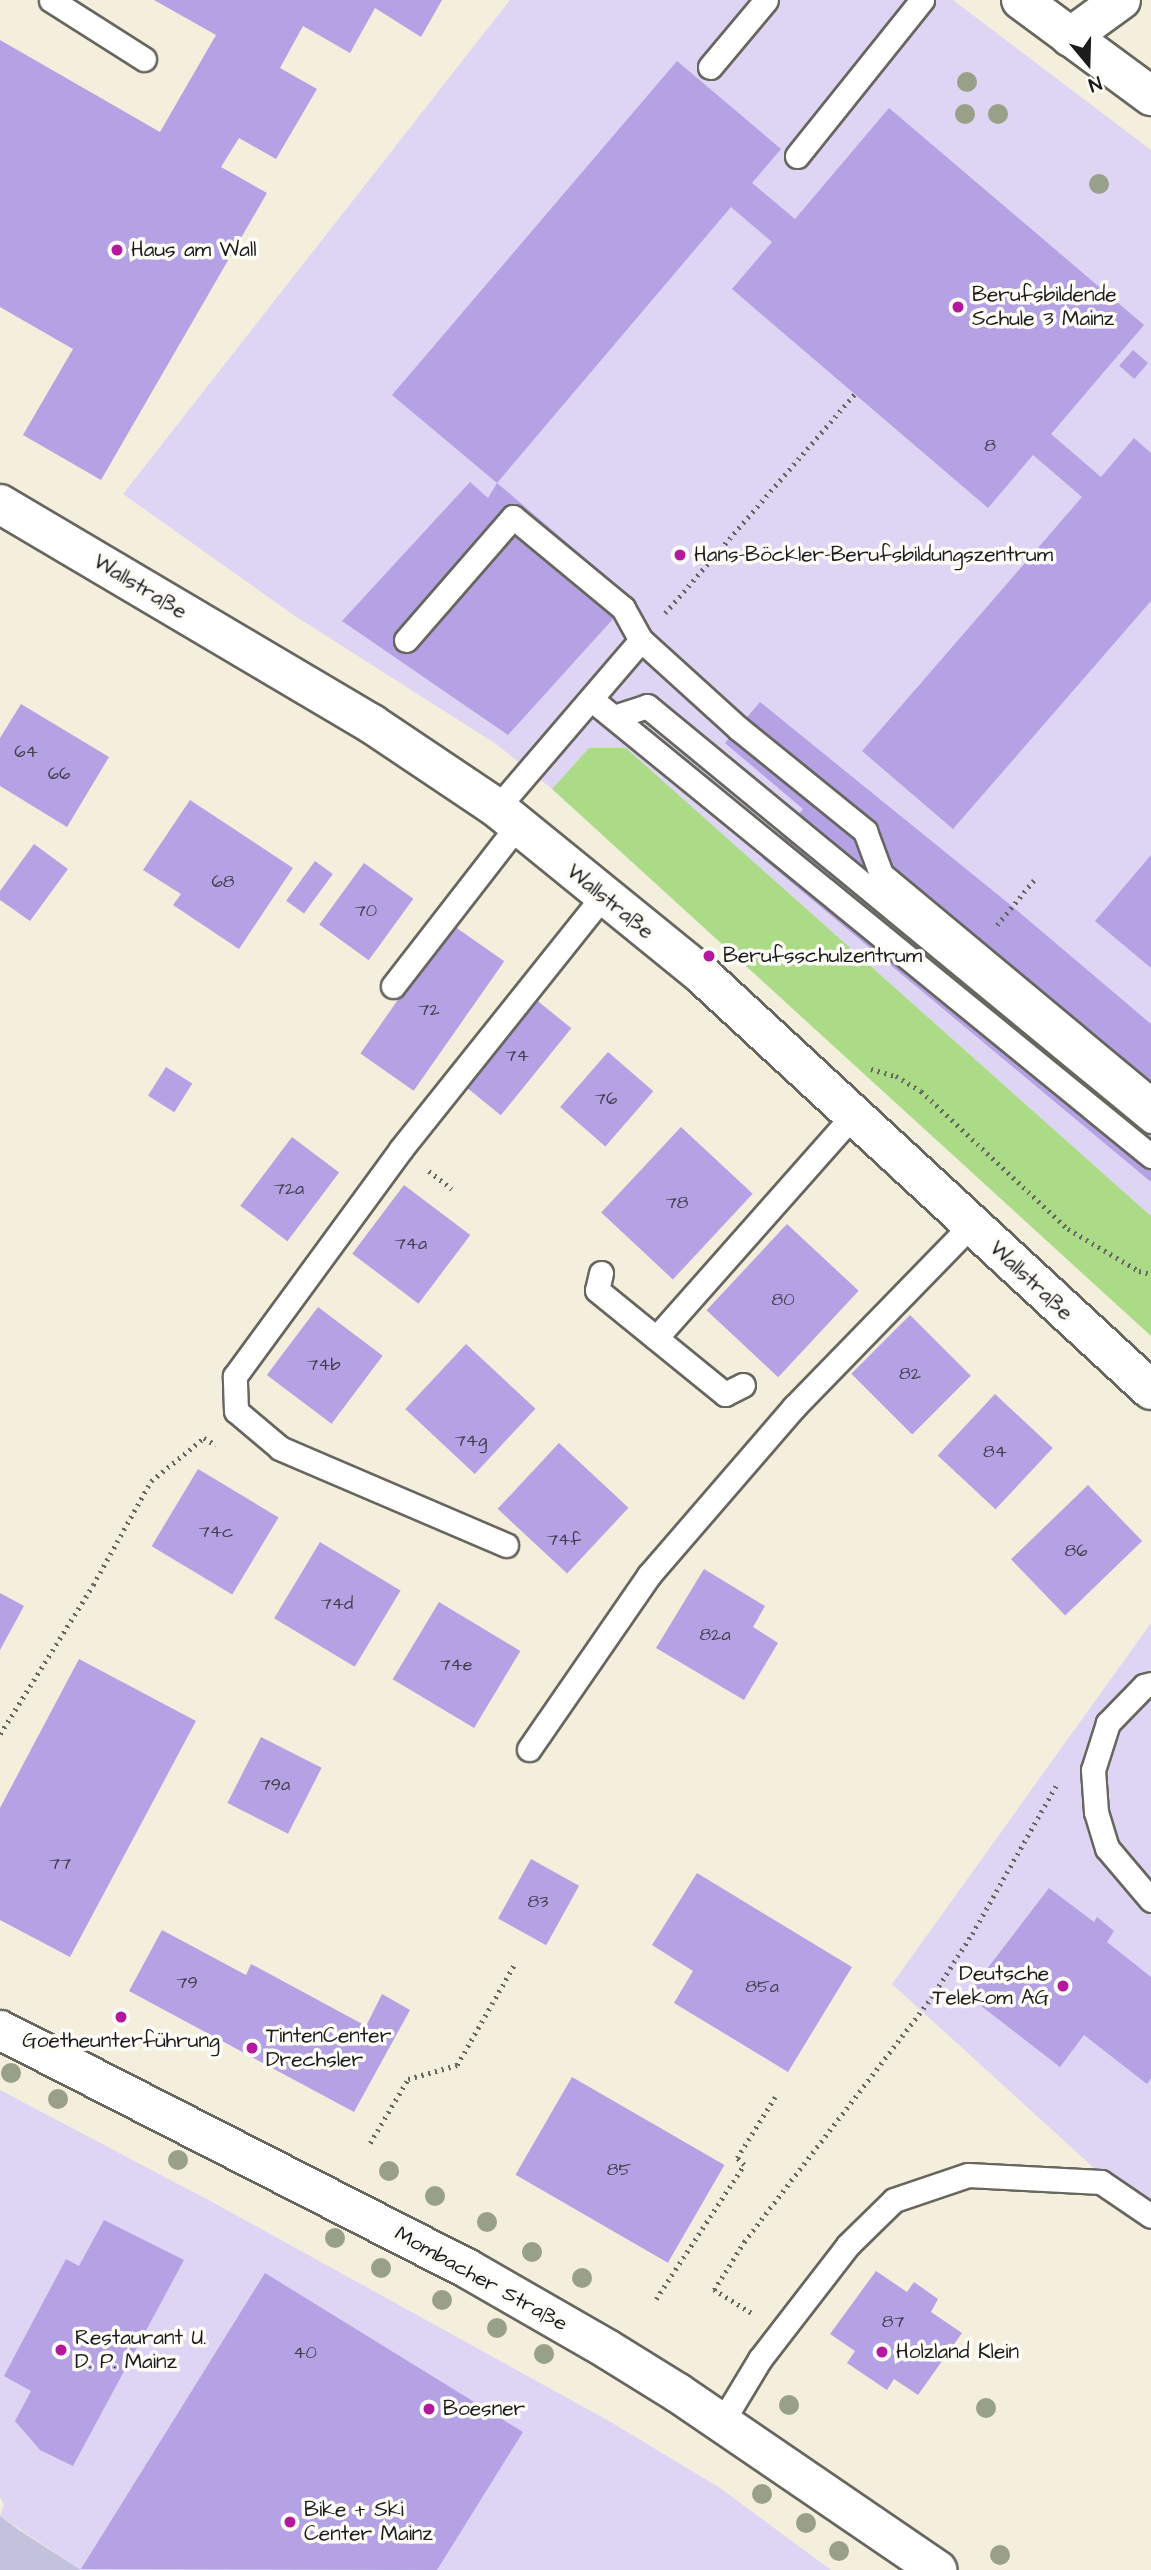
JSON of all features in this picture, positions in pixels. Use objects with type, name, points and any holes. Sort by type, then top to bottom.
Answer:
[{"type":"street","points":[[1021,0],[1151,96]]},
{"type":"street","points":[[1070,37],[1121,0]]},
{"type":"street","name":"Wallstraße","points":[[0,505],[372,724],[507,817],[602,897],[700,974],[1151,1390]]},
{"type":"street","name":"Mombacher Straße","points":[[0,2030],[468,2269],[607,2349],[722,2422],[937,2570]]},
{"type":"lane","points":[[51,0],[144,59]]},
{"type":"lane","points":[[710,67],[766,0]]},
{"type":"lane","points":[[797,156],[922,0]]},
{"type":"lane","points":[[406,640],[513,517],[623,608],[641,640],[738,728],[865,831],[881,874],[1151,1100]]},
{"type":"lane","points":[[393,986],[507,817],[591,699],[641,640]]},
{"type":"lane","points":[[591,699],[1151,1156]]},
{"type":"lane","points":[[614,717],[647,706],[1151,1121]]},
{"type":"lane","points":[[506,1545],[281,1448],[236,1411],[235,1376],[401,1149],[602,897]]},
{"type":"lane","points":[[656,1338],[853,1115]]},
{"type":"lane","points":[[529,1749],[649,1575],[794,1407],[971,1225]]},
{"type":"lane","points":[[601,1273],[597,1290],[725,1394],[743,1385]]},
{"type":"lane","points":[[1151,1684],[1144,1686],[1108,1723],[1093,1770],[1096,1812],[1107,1847],[1151,1900]]},
{"type":"lane","points":[[722,2422],[760,2359],[840,2256],[894,2200],[968,2175],[1101,2182],[1151,2216]]},
{"type":"path","points":[[641,640],[855,394]]},
{"type":"path","points":[[1013,907],[1034,880]]},
{"type":"path","points":[[870,1069],[896,1076],[921,1091],[1068,1228],[1139,1271],[1151,1273]]},
{"type":"path","points":[[0,1734],[93,1585],[151,1481],[204,1438]]},
{"type":"path","points":[[714,2290],[744,2242],[931,1998],[972,1934],[1061,1777]]},
{"type":"path","points":[[370,2143],[408,2079],[457,2065],[513,1965]]},
{"type":"path","points":[[656,2299],[744,2165],[737,2158],[775,2096]]},
{"type":"shaded area","name":"Hans-Böckler-Berufsbildungszentrum","points":[[510,0],[953,0],[1151,150],[1151,1216],[626,748],[589,748],[552,789],[496,744],[295,616],[123,494]]},
{"type":"shaded area","points":[[1151,1623],[1151,2220],[892,1984]]},
{"type":"shaded area","points":[[0,2090],[214,2203],[609,2421],[720,2488],[831,2570],[81,2570],[0,2516],[4,2505],[0,2497]]},
{"type":"shaded area","points":[[0,2516],[19,2530],[81,2570],[0,2570]]},
{"type":"green space","points":[[589,748],[626,748],[1151,1216],[1151,1336],[552,789]]},
{"type":"building","name":"Haus am Wall","points":[[154,0],[442,0],[421,37],[375,8],[350,53],[303,26],[280,68],[317,89],[276,159],[239,138],[221,167],[267,193],[101,480],[23,435],[73,349],[0,307],[0,40],[160,132],[216,35]]},
{"type":"building","points":[[677,61],[781,149],[752,183],[795,219],[889,108],[1144,325],[1051,434],[1101,477],[1134,438],[1151,453],[1151,601],[953,829],[862,751],[1082,497],[1033,455],[988,508],[732,289],[772,242],[731,207],[497,483],[392,395]]},
{"type":"building","points":[[1133,350],[1148,363],[1134,379],[1119,366]]},
{"type":"building","points":[[470,482],[488,498],[497,483],[632,598],[508,735],[342,621]]},
{"type":"building","points":[[760,702],[1013,907],[1151,1024],[1151,1182],[762,858],[803,809],[725,743]]},
{"type":"building","points":[[21,704],[109,757],[67,827],[0,786],[0,738]]},
{"type":"building","points":[[190,800],[293,868],[239,949],[173,905],[181,894],[143,870]]},
{"type":"building","points":[[34,844],[68,869],[30,921],[0,900],[0,891]]},
{"type":"building","points":[[1151,855],[1151,968],[1095,921]]},
{"type":"building","points":[[315,861],[333,874],[304,914],[286,901]]},
{"type":"building","points":[[364,863],[413,899],[369,960],[319,924]]},
{"type":"building","points":[[451,924],[504,961],[414,1091],[360,1053]]},
{"type":"building","points":[[534,998],[571,1028],[501,1115],[464,1085]]},
{"type":"building","points":[[608,1052],[653,1091],[605,1146],[560,1107]]},
{"type":"building","points":[[166,1067],[192,1083],[174,1112],[148,1096]]},
{"type":"building","points":[[681,1127],[753,1194],[673,1279],[601,1213]]},
{"type":"building","points":[[292,1137],[339,1173],[287,1241],[240,1206]]},
{"type":"building","points":[[404,1185],[470,1235],[419,1304],[352,1254]]},
{"type":"building","points":[[787,1224],[859,1291],[778,1377],[707,1310]]},
{"type":"building","points":[[318,1307],[383,1356],[332,1424],[267,1375]]},
{"type":"building","points":[[910,1315],[971,1376],[912,1435],[851,1374]]},
{"type":"building","points":[[466,1344],[535,1409],[475,1474],[405,1409]]},
{"type":"building","points":[[995,1394],[1053,1448],[995,1509],[938,1455]]},
{"type":"building","points":[[559,1443],[628,1508],[567,1574],[498,1509]]},
{"type":"building","points":[[198,1469],[279,1517],[232,1595],[152,1546]]},
{"type":"building","points":[[1088,1485],[1142,1541],[1065,1615],[1011,1559]]},
{"type":"building","points":[[320,1542],[401,1590],[355,1667],[274,1618]]},
{"type":"building","points":[[704,1569],[765,1606],[753,1627],[778,1643],[744,1700],[656,1648]]},
{"type":"building","points":[[0,1593],[24,1606],[0,1650]]},
{"type":"building","points":[[439,1602],[520,1651],[474,1728],[393,1679]]},
{"type":"building","points":[[79,1659],[196,1721],[70,1957],[0,1920],[0,1808]]},
{"type":"building","points":[[261,1737],[322,1768],[288,1834],[227,1803]]},
{"type":"building","points":[[531,1859],[579,1886],[546,1945],[498,1918]]},
{"type":"building","points":[[697,1873],[852,1967],[788,2072],[674,2003],[693,1971],[652,1945]]},
{"type":"building","name":"Deutsche Telekom AG","points":[[1049,1888],[1094,1922],[1097,1917],[1114,1931],[1107,1942],[1151,1977],[1151,2078],[1147,2084],[1084,2035],[1060,2067],[967,1995]]},
{"type":"building","points":[[162,1930],[246,1975],[251,1964],[366,2026],[382,1994],[410,2010],[354,2112],[129,1991]]},
{"type":"building","points":[[572,2077],[724,2165],[668,2263],[516,2175]]},
{"type":"building","points":[[104,2220],[184,2260],[73,2466],[40,2450],[15,2421],[31,2391],[4,2376],[66,2259],[79,2266]]},
{"type":"building","points":[[876,2271],[907,2292],[914,2282],[938,2299],[931,2312],[962,2333],[918,2395],[894,2379],[887,2390],[847,2363],[855,2351],[830,2334]]},
{"type":"building","points":[[265,2273],[523,2432],[437,2570],[81,2569]]},
{"type":"place","name":"Haus am Wall","points":[[117,250]]},
{"type":"place","name":"Berufsbildende Schule 3 Mainz","points":[[958,307]]},
{"type":"place","name":"Hans-Böckler-Berufsbildungszentrum","points":[[680,555]]},
{"type":"place","name":"Berufsschulzentrum","points":[[709,956]]},
{"type":"place","name":"Deutsche Telekom AG","points":[[1063,1986]]},
{"type":"place","name":"Goetheunterführung","points":[[121,2017]]},
{"type":"place","name":"TintenCenter Drechsler","points":[[252,2048]]},
{"type":"place","name":"Restaurant U. D. P. Mainz","points":[[61,2350]]},
{"type":"place","name":"Holzland Klein","points":[[882,2352]]},
{"type":"place","name":"Boesner","points":[[429,2409]]},
{"type":"place","name":"Bike + Ski Center Mainz","points":[[290,2522]]}]
